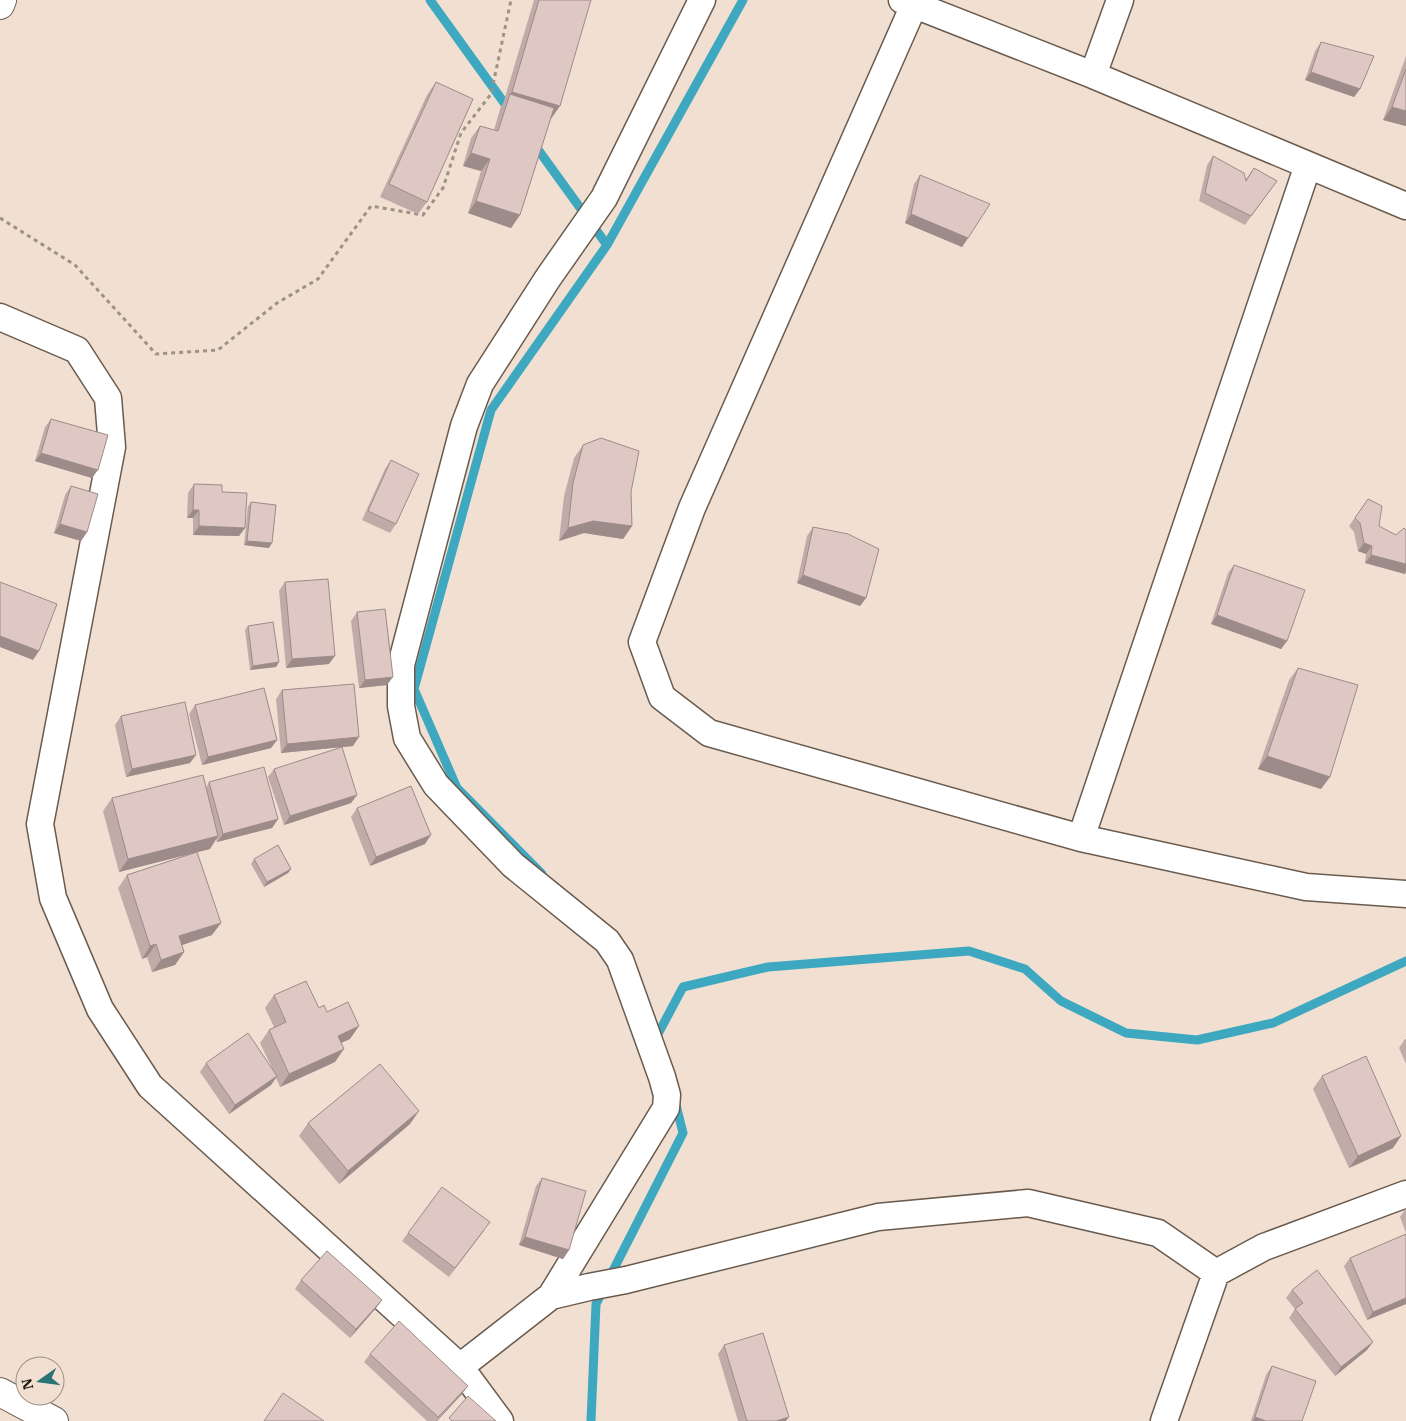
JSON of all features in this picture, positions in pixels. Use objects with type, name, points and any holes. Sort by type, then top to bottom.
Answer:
[{"type":"highway","points":[[0,5],[2,0]]},
{"type":"highway","points":[[0,1392],[54,1421]]},
{"type":"street","points":[[460,1367],[551,1296],[666,1108],[667,1095],[620,960],[607,941],[513,864],[436,785],[406,738],[401,706],[401,665],[464,426],[480,384],[548,278],[604,198],[702,0]]},
{"type":"street","points":[[1093,75],[1120,0]]},
{"type":"street","points":[[1406,206],[1093,75],[908,2],[692,508],[642,642],[662,697],[709,733],[1081,838],[1306,888],[1406,894]]},
{"type":"street","points":[[1081,838],[1308,165]]},
{"type":"street","points":[[0,317],[77,350],[108,398],[112,447],[40,824],[53,898],[100,1009],[150,1086],[460,1367],[500,1421]]},
{"type":"street","points":[[1164,1421],[1216,1273],[1264,1247],[1406,1194]]},
{"type":"street","points":[[551,1296],[626,1280],[878,1217],[1028,1203],[1158,1232],[1216,1273]]},
{"type":"path","points":[[0,218],[75,265],[156,354],[218,350],[277,303],[318,278],[371,206],[423,215],[443,188],[461,133],[491,94],[511,0]]},
{"type":"building","points":[[539,0],[591,0],[560,106],[512,92]]},
{"type":"building","points":[[1321,42],[1374,56],[1360,89],[1311,72]]},
{"type":"building","points":[[1406,69],[1406,111],[1392,107]]},
{"type":"building","points":[[436,82],[473,99],[427,202],[389,184]]},
{"type":"building","points":[[510,94],[554,108],[520,215],[476,201],[490,159],[471,153],[480,126],[498,131]]},
{"type":"building","points":[[1213,156],[1244,173],[1246,181],[1254,168],[1277,181],[1251,216],[1205,193]]},
{"type":"building","points":[[920,175],[990,204],[968,238],[911,214]]},
{"type":"building","points":[[51,419],[108,435],[98,470],[41,453]]},
{"type":"building","points":[[601,438],[639,451],[631,492],[632,526],[593,521],[568,528],[573,483],[583,445]]},
{"type":"building","points":[[391,460],[419,474],[396,524],[368,511]]},
{"type":"building","points":[[194,484],[222,485],[222,492],[247,493],[245,528],[199,526],[199,510],[193,510]]},
{"type":"building","points":[[71,486],[98,494],[87,532],[60,524]]},
{"type":"building","points":[[1368,499],[1382,506],[1379,526],[1396,535],[1404,528],[1406,530],[1406,564],[1371,555],[1372,546],[1364,543],[1360,523],[1355,518]]},
{"type":"building","points":[[251,502],[276,505],[272,543],[247,541]]},
{"type":"building","points":[[813,527],[848,534],[879,549],[866,598],[803,575]]},
{"type":"building","points":[[1234,565],[1305,590],[1287,641],[1217,615]]},
{"type":"building","points":[[328,579],[335,656],[292,659],[285,582]]},
{"type":"building","points":[[0,582],[57,604],[39,651],[0,636]]},
{"type":"building","points":[[385,609],[393,677],[365,680],[357,612]]},
{"type":"building","points":[[273,622],[279,662],[253,666],[248,626]]},
{"type":"building","points":[[1298,668],[1358,685],[1330,777],[1267,756]]},
{"type":"building","points":[[354,684],[359,737],[287,744],[282,690]]},
{"type":"building","points":[[264,688],[277,740],[208,757],[195,705]]},
{"type":"building","points":[[185,702],[196,755],[132,769],[121,716]]},
{"type":"building","points":[[342,747],[357,795],[290,816],[274,769]]},
{"type":"building","points":[[264,767],[278,819],[223,834],[209,782]]},
{"type":"building","points":[[203,775],[218,836],[128,859],[112,798]]},
{"type":"building","points":[[411,786],[431,835],[376,857],[357,808]]},
{"type":"building","points":[[278,845],[291,869],[267,882],[254,859]]},
{"type":"building","points":[[197,852],[221,923],[179,936],[184,952],[161,960],[156,944],[150,946],[127,875]]},
{"type":"building","points":[[306,981],[319,1008],[324,1005],[327,1012],[348,1002],[359,1026],[338,1036],[344,1049],[289,1074],[269,1030],[286,1022],[274,995]]},
{"type":"building","points":[[248,1033],[277,1076],[235,1105],[206,1063]]},
{"type":"building","points":[[1366,1056],[1401,1136],[1358,1156],[1322,1076]]},
{"type":"building","points":[[380,1064],[419,1111],[348,1171],[308,1123]]},
{"type":"building","points":[[542,1178],[586,1191],[569,1250],[525,1237]]},
{"type":"building","points":[[442,1187],[490,1222],[455,1268],[408,1233]]},
{"type":"building","points":[[1406,1234],[1406,1298],[1373,1312],[1350,1258]]},
{"type":"building","points":[[327,1251],[382,1300],[356,1329],[301,1280]]},
{"type":"building","points":[[1317,1270],[1373,1342],[1341,1367],[1295,1309],[1303,1303],[1292,1290]]},
{"type":"building","points":[[399,1321],[468,1386],[438,1417],[370,1354]]},
{"type":"building","points":[[763,1333],[789,1417],[776,1421],[747,1421],[724,1345]]},
{"type":"building","points":[[1272,1366],[1316,1381],[1302,1421],[1266,1421],[1255,1417]]},
{"type":"building","points":[[283,1393],[324,1421],[264,1421]]},
{"type":"building","points":[[468,1396],[496,1421],[452,1421],[449,1418]]},
{"type":"waterway","points":[[430,0],[510,111]]},
{"type":"waterway","points":[[542,874],[457,788],[414,689],[491,410],[607,245],[743,0]]},
{"type":"waterway","points":[[534,144],[607,245]]},
{"type":"waterway","points":[[658,1034],[683,987],[768,967],[969,951],[1025,969],[1061,1001],[1126,1033],[1197,1040],[1273,1023],[1406,961]]},
{"type":"waterway","points":[[591,1421],[596,1304],[683,1133],[675,1101]]}]
